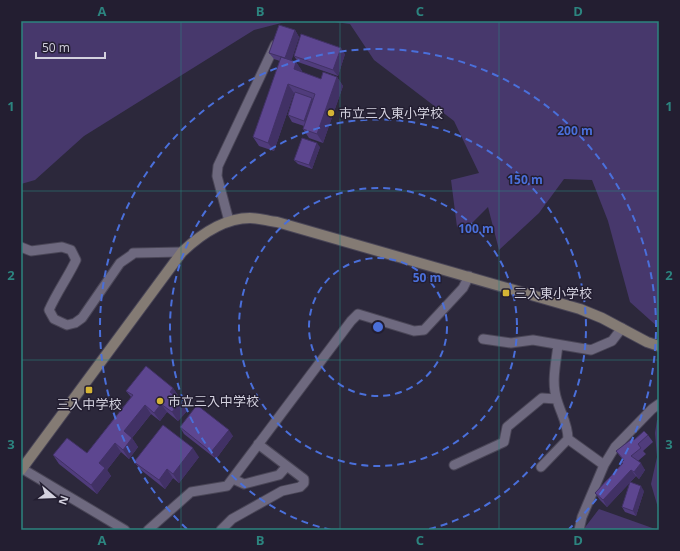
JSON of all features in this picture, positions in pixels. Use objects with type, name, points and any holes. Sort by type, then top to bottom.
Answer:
[{"type":"street","points":[[229,221],[217,176],[218,166],[275,44]]},
{"type":"street","points":[[125,530],[21,469],[182,252],[196,239],[208,231],[229,221],[249,218],[277,222],[469,276],[580,309],[622,328],[647,342],[659,346]]},
{"type":"street","points":[[21,247],[31,251],[62,247],[71,250],[76,260],[49,310],[54,319],[67,325],[75,323],[82,318],[120,263],[133,252],[182,252]]},
{"type":"street","points":[[148,530],[191,492],[227,486],[351,321],[358,314],[414,331],[424,330],[463,288],[469,276]]},
{"type":"street","points":[[483,339],[512,343],[533,340],[591,350],[612,341],[622,328]]},
{"type":"street","points":[[541,467],[568,439],[568,430],[556,399],[554,379],[558,345]]},
{"type":"street","points":[[454,464],[504,442],[507,428],[542,398],[556,399]]},
{"type":"street","points":[[579,530],[582,517],[604,465],[615,446],[652,409],[659,404]]},
{"type":"street","points":[[568,439],[604,465]]},
{"type":"street","points":[[220,530],[232,519],[282,491],[300,487],[304,483],[304,479],[258,444]]},
{"type":"street","points":[[233,479],[244,484],[279,476],[287,466]]},
{"type":"shaded area","points":[[21,21],[289,21],[254,30],[84,136],[35,180],[21,184]]},
{"type":"shaded area","points":[[327,21],[659,21],[659,328],[630,302],[608,221],[592,180],[564,179],[539,213],[499,250],[488,207],[465,230],[457,227],[451,180],[479,173],[454,121],[374,60],[350,24]]},
{"type":"shaded area","points":[[657,420],[659,420],[659,511],[651,484],[657,457],[655,433]]},
{"type":"shaded area","points":[[599,509],[658,530],[583,530]]},
{"type":"building","points":[[279,25],[295,30],[285,58],[269,53]]},
{"type":"building","points":[[301,34],[341,48],[333,70],[294,56]]},
{"type":"building","points":[[281,57],[296,62],[294,69],[321,79],[323,72],[337,77],[317,134],[303,129],[315,94],[288,84],[268,143],[253,137]]},
{"type":"building","points":[[295,92],[312,98],[304,121],[288,115]]},
{"type":"building","points":[[302,138],[317,143],[309,165],[294,160]]},
{"type":"building","points":[[146,366],[173,388],[170,392],[181,401],[172,412],[161,404],[154,413],[145,405],[124,431],[132,438],[123,450],[115,443],[99,463],[105,468],[91,485],[53,455],[67,438],[87,453],[133,395],[126,391]]},
{"type":"building","points":[[197,405],[229,430],[211,452],[180,427]]},
{"type":"building","points":[[163,425],[193,448],[173,474],[167,469],[159,480],[134,462]]},
{"type":"building","points":[[644,431],[648,435],[638,444],[641,448],[631,456],[641,463],[634,472],[631,470],[603,500],[595,493],[623,463],[621,463],[624,460],[616,451],[633,438],[634,440]]},
{"type":"building","points":[[630,482],[641,486],[633,511],[622,507]]},
{"type":"place","name":"市立三入東小学校","points":[[331,113]]},
{"type":"place","name":"三入東小学校","points":[[506,293]]},
{"type":"place","name":"三入中学校","points":[[89,390]]},
{"type":"place","name":"市立三入中学校","points":[[160,401]]}]
